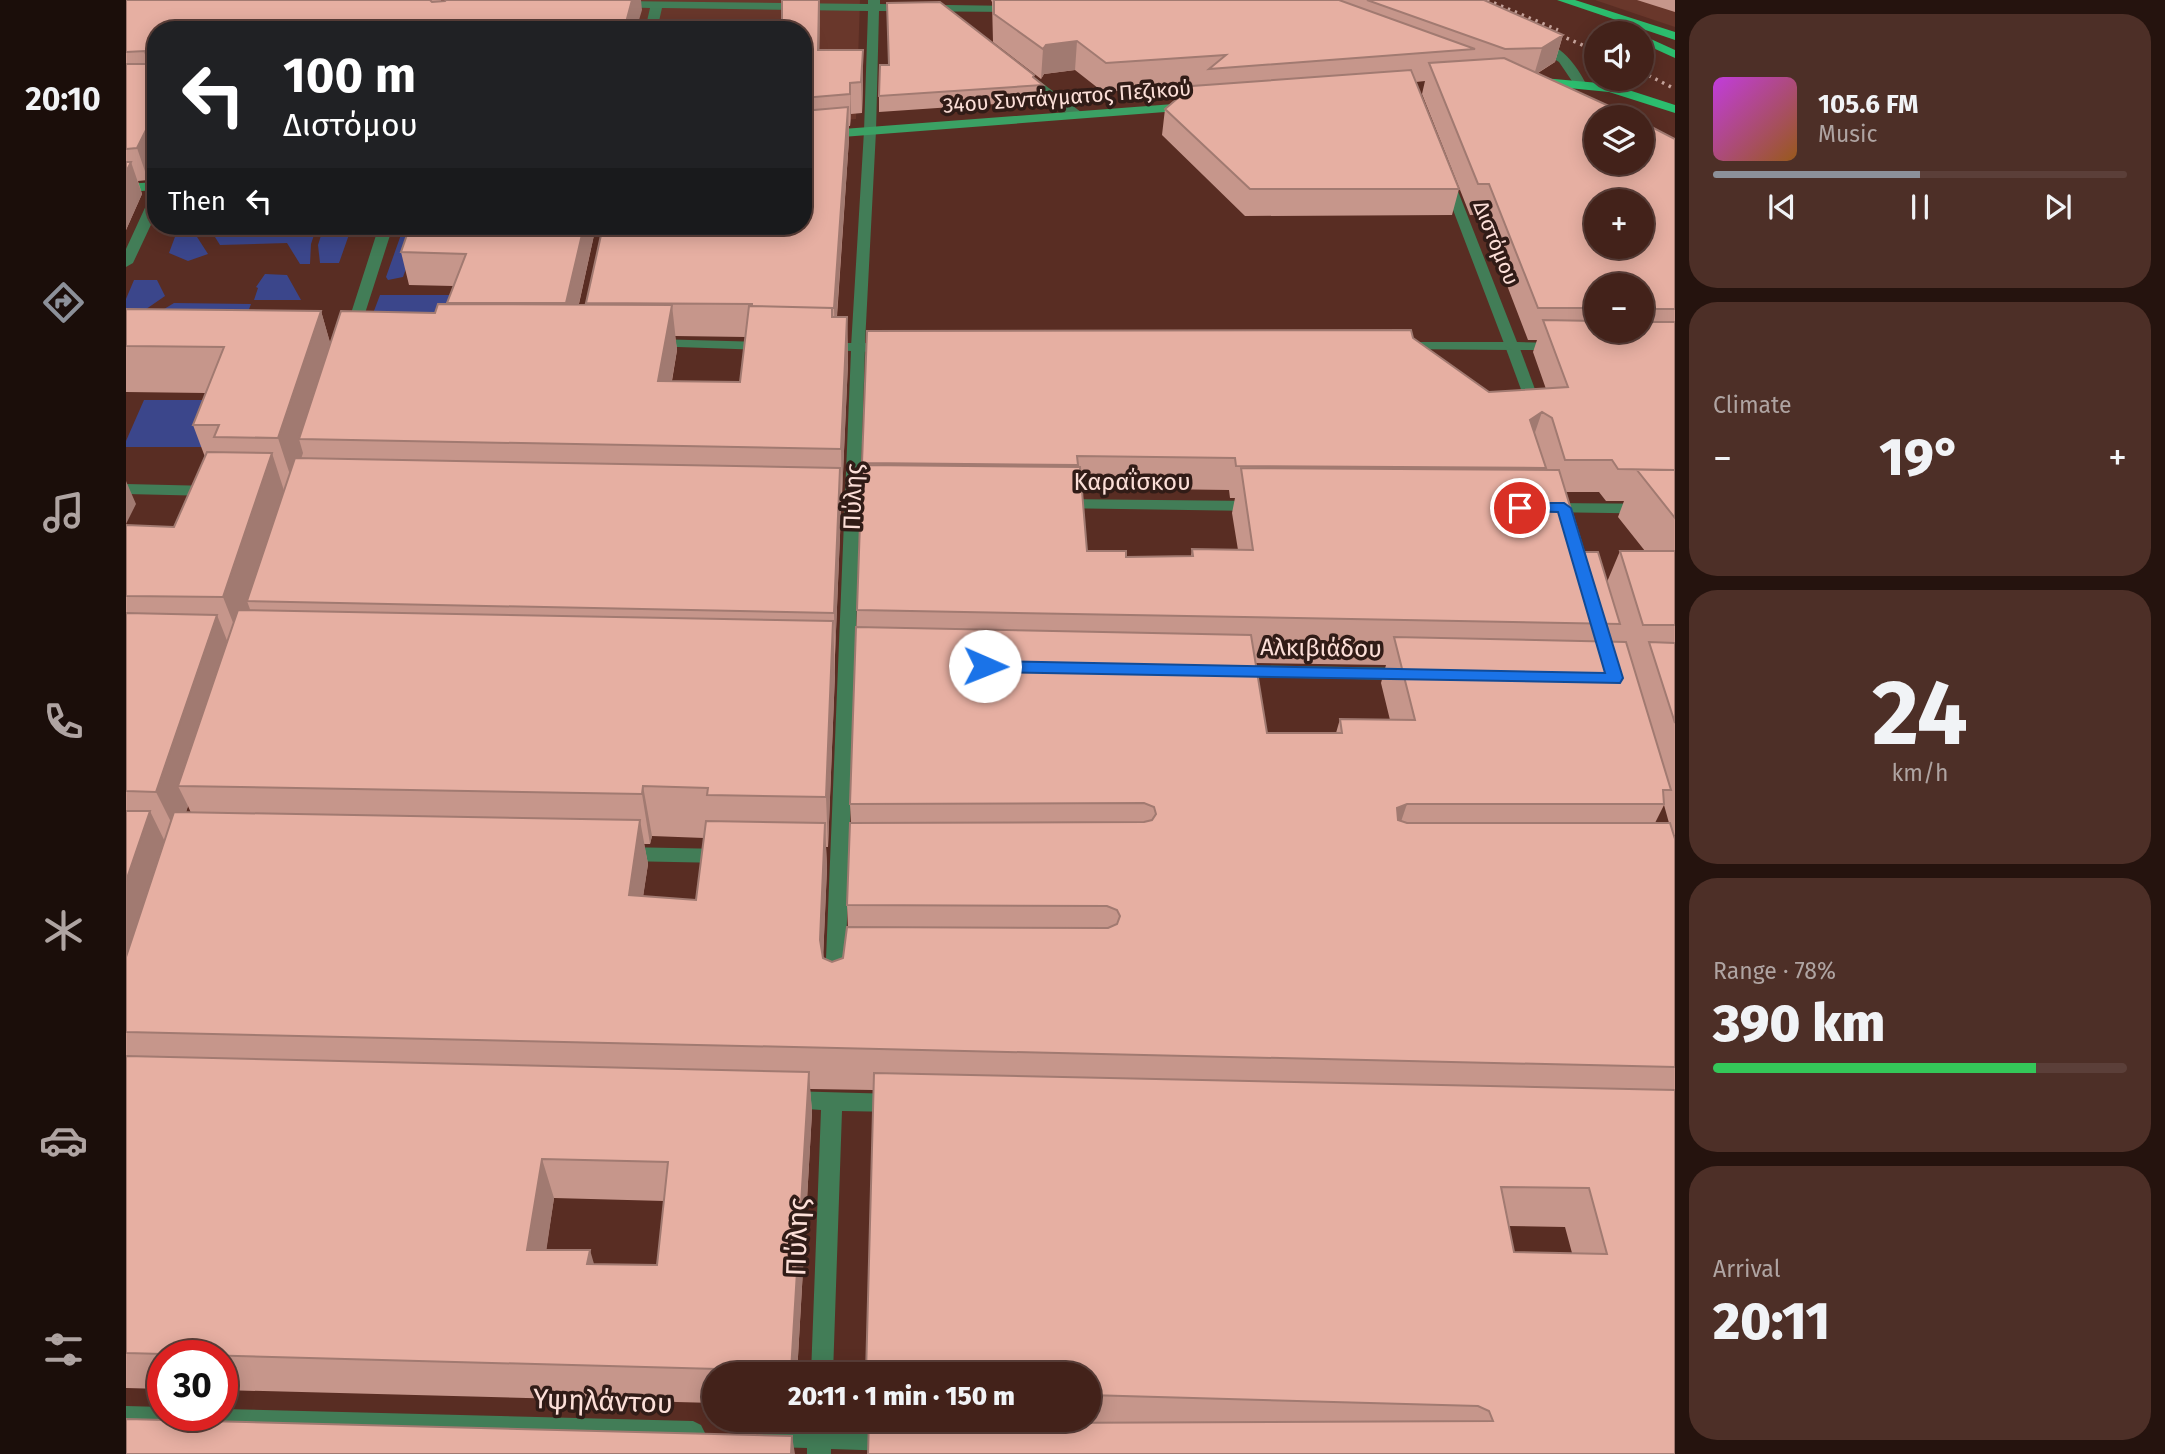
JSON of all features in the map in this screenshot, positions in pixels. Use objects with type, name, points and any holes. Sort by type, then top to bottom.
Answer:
[{"type":"main road","points":[[1548,0],[1598,21]]},
{"type":"main road","points":[[1563,0],[1675,36]]},
{"type":"main road","points":[[1654,44],[1675,54]]},
{"type":"main road","points":[[1513,82],[1580,83],[1629,93],[1675,109]]},
{"type":"main road","name":"34ου Συντάγματος Πεζικού","points":[[812,135],[1202,106]]},
{"type":"main road","points":[[126,188],[147,187]]},
{"type":"street","points":[[601,4],[874,4],[940,9],[1023,9]]},
{"type":"street","name":"Πύλης","points":[[835,982],[858,348],[874,4]]},
{"type":"street","points":[[653,21],[657,5]]},
{"type":"street","points":[[940,9],[961,25]]},
{"type":"street","points":[[1530,41],[1567,61],[1580,83]]},
{"type":"street","points":[[1014,66],[1077,115]]},
{"type":"street","name":"Διστόμου","points":[[1442,166],[1537,415]]},
{"type":"street","points":[[126,263],[147,218]]},
{"type":"street","points":[[348,345],[383,235]]},
{"type":"street","points":[[635,343],[774,346]]},
{"type":"street","points":[[816,346],[900,347]]},
{"type":"street","points":[[1387,346],[1566,347]]},
{"type":"street","points":[[126,489],[233,492]]},
{"type":"street","name":"Καραΐσκου","points":[[1047,504],[1270,506]]},
{"type":"street","points":[[1552,508],[1675,509]]},
{"type":"street","name":"Αλκιβιάδου","points":[[1224,671],[1420,675]]},
{"type":"street","points":[[604,854],[743,856]]},
{"type":"street","points":[[836,959],[878,959]]},
{"type":"street","points":[[762,1100],[915,1103]]},
{"type":"street","name":"Πύλης","points":[[822,1362],[832,1101]]},
{"type":"street","name":"Υψηλάντου","points":[[126,1418],[709,1434]]},
{"type":"street","points":[[750,1435],[916,1439]]},
{"type":"shaded area","points":[[126,0],[860,0],[856,119],[812,122],[812,21],[147,21],[147,173],[126,174]]},
{"type":"shaded area","points":[[1595,0],[1675,0],[1675,27],[1648,18]]},
{"type":"shaded area","points":[[176,235],[196,235],[208,254],[188,261],[169,253]]},
{"type":"shaded area","points":[[214,235],[314,235],[310,264],[300,264],[287,243],[220,245]]},
{"type":"shaded area","points":[[321,235],[349,235],[339,263],[320,263],[318,245]]},
{"type":"shaded area","points":[[401,235],[418,235],[403,277],[388,280],[386,277]]},
{"type":"shaded area","points":[[265,274],[287,275],[301,300],[254,300],[258,288],[256,287]]},
{"type":"shaded area","points":[[134,280],[157,280],[165,296],[126,323],[126,299]]},
{"type":"shaded area","points":[[380,295],[453,295],[444,326],[369,324]]},
{"type":"shaded area","points":[[174,303],[251,304],[242,328],[133,328]]},
{"type":"shaded area","points":[[144,400],[225,400],[208,447],[126,447],[126,441]]},
{"type":"building","points":[[126,0],[632,0],[626,21],[147,21],[147,58],[145,51],[126,52]]},
{"type":"building","points":[[782,0],[819,0],[818,50],[863,50],[861,82],[850,83],[850,94],[812,97],[812,21],[782,21]]},
{"type":"building","points":[[994,0],[1339,0],[1475,49],[1209,69],[1226,55],[1106,63],[1077,41],[1046,45],[1043,49],[994,14]]},
{"type":"building","points":[[1367,0],[1484,0],[1563,35],[1542,48],[1505,49]]},
{"type":"building","points":[[940,2],[1034,75],[1043,85],[879,96],[880,65],[889,65],[887,3]]},
{"type":"building","points":[[1504,58],[1607,105],[1584,105],[1584,175],[1654,175],[1654,128],[1675,139],[1675,309],[1654,309],[1654,273],[1584,273],[1584,308],[1538,308],[1489,184],[1478,184],[1429,63]]},
{"type":"building","points":[[147,63],[147,130],[137,148],[126,149],[126,64]]},
{"type":"building","points":[[1411,70],[1459,189],[1250,189],[1165,109],[1192,86]]},
{"type":"building","points":[[848,107],[834,308],[752,304],[586,303],[601,235],[812,235],[812,110]]},
{"type":"building","points":[[407,235],[582,235],[566,303],[447,303],[466,254],[401,252]]},
{"type":"building","points":[[438,304],[672,305],[658,381],[740,382],[749,306],[832,308],[832,317],[847,317],[841,449],[299,439],[341,311],[435,313]]},
{"type":"building","points":[[126,309],[321,311],[278,438],[214,437],[219,425],[193,425],[224,347],[126,346]]},
{"type":"building","points":[[1543,320],[1584,321],[1584,343],[1654,343],[1654,322],[1675,322],[1675,470],[1618,469],[1612,460],[1565,460],[1552,418],[1542,412],[1530,420],[1546,468],[1236,466],[1235,458],[1077,456],[1078,465],[862,463],[867,331],[1411,330],[1413,338],[1489,392],[1568,387]]},
{"type":"building","points":[[207,452],[272,453],[223,597],[126,596],[126,525],[174,527]]},
{"type":"building","points":[[295,458],[840,468],[834,613],[247,601]]},
{"type":"building","points":[[862,465],[1080,467],[1087,551],[1126,551],[1126,557],[1193,556],[1192,549],[1253,550],[1241,468],[1559,470],[1584,552],[1598,552],[1620,624],[857,610]]},
{"type":"building","points":[[1637,470],[1675,470],[1675,518]]},
{"type":"building","points":[[1620,551],[1675,551],[1675,625],[1643,625]]},
{"type":"building","points":[[238,610],[833,621],[826,797],[707,795],[708,788],[643,786],[642,794],[178,786]]},
{"type":"building","points":[[126,613],[217,615],[156,792],[126,791]]},
{"type":"building","points":[[856,627],[1251,635],[1267,733],[1342,733],[1340,719],[1415,720],[1394,637],[1626,642],[1671,790],[1663,790],[1664,804],[1407,804],[1397,808],[1398,820],[1407,823],[1670,823],[1675,839],[1675,1067],[126,1032],[126,957],[174,812],[640,820],[629,895],[696,900],[706,821],[825,823],[820,940],[823,958],[832,962],[843,958],[847,927],[1108,928],[1117,924],[1120,916],[1117,910],[1107,906],[847,905],[850,823],[1144,822],[1152,820],[1156,814],[1154,807],[1144,803],[850,804]]},
{"type":"building","points":[[1649,642],[1675,643],[1675,723]]},
{"type":"building","points":[[126,811],[150,811],[126,881]]},
{"type":"building","points":[[126,1056],[809,1072],[792,1362],[702,1362],[702,1369],[238,1356],[238,1340],[147,1340],[147,1354],[126,1353]],"holes":[[[542,1159],[668,1162],[657,1265],[587,1264],[590,1250],[527,1250]]]},
{"type":"building","points":[[874,1073],[1675,1090],[1675,1454],[868,1454],[869,1432],[1101,1432],[1101,1423],[1493,1421],[1489,1411],[1478,1406],[1101,1395],[1101,1362],[866,1362]],"holes":[[[1501,1187],[1589,1188],[1607,1254],[1514,1252]]]},
{"type":"building","points":[[126,1419],[147,1420],[147,1431],[238,1431],[238,1422],[792,1436],[791,1454],[126,1454]]},
{"type":"railway","points":[[1487,0],[1558,30]]},
{"type":"railway","points":[[1546,29],[1584,46]]},
{"type":"railway","points":[[1654,78],[1675,89]]},
{"type":"route","points":[[985,666],[1615,678],[1564,508],[1520,508]]}]
